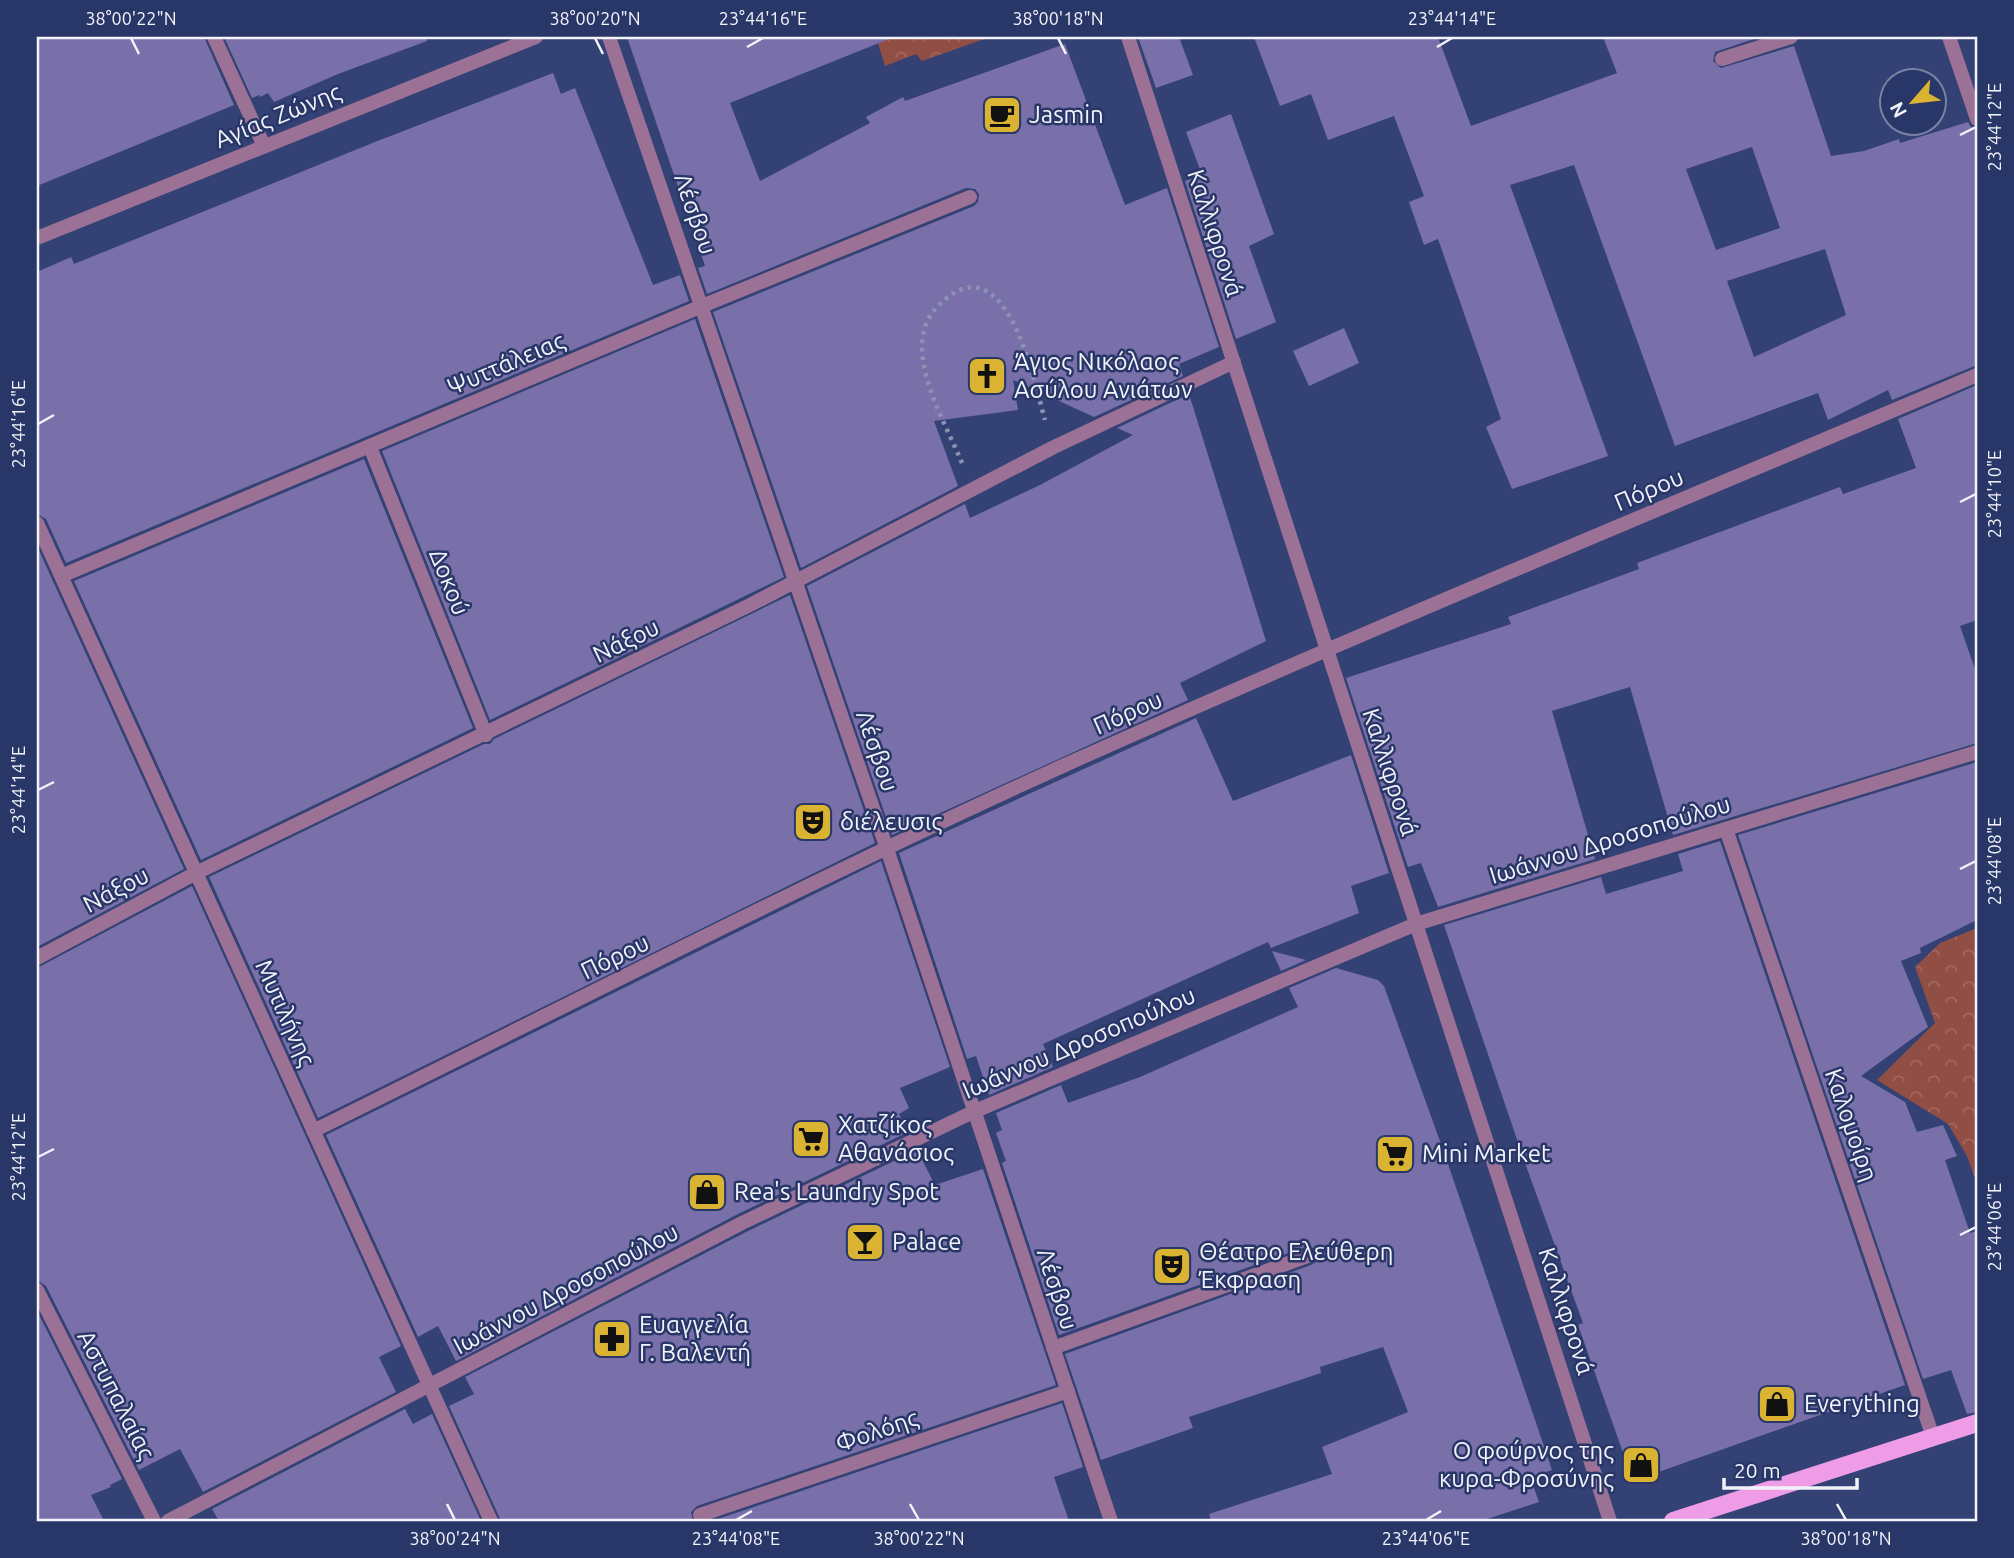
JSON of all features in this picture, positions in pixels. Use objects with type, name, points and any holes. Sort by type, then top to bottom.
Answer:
[{"type":"main road","points":[[1673,1521],[1696,1518],[1977,1423]]},
{"type":"street","points":[[214,37],[264,146]]},
{"type":"street","name":"Αγίας Ζώνης","points":[[37,238],[536,37]]},
{"type":"street","name":"Λέσβου","points":[[609,37],[887,849],[1111,1521]]},
{"type":"street","name":"Καλλιφρονά","points":[[1128,37],[1610,1521]]},
{"type":"street","points":[[1721,59],[1791,37]]},
{"type":"street","points":[[1949,37],[1977,118]]},
{"type":"street","name":"Ψυττάλειας","points":[[61,576],[702,306],[970,197]]},
{"type":"street","name":"Νάξου","points":[[37,958],[197,873],[795,582],[1054,447],[1234,362]]},
{"type":"street","name":"Πόρου","points":[[313,1131],[887,849],[1064,766],[1327,651],[1977,375]]},
{"type":"street","name":"Δοκού","points":[[370,447],[486,734]]},
{"type":"street","name":"Μυτιλήνης","points":[[37,523],[491,1521]]},
{"type":"street","name":"Ιωάννου Δροσοπούλου","points":[[168,1521],[742,1223],[974,1112],[1416,924],[1977,752]]},
{"type":"street","name":"Καλομοίρη","points":[[1726,829],[1933,1437]]},
{"type":"street","points":[[1053,1348],[1308,1256]]},
{"type":"street","name":"Αστυπαλαίας","points":[[37,1290],[154,1521]]},
{"type":"street","name":"Φολόης","points":[[700,1515],[1068,1391]]},
{"type":"path","points":[[973,490],[930,388],[922,349],[924,327],[933,310],[949,296],[964,288],[980,288],[995,295],[1016,326],[1054,447]]},
{"type":"green space","points":[[876,37],[990,37],[922,61],[916,54],[885,66]]},
{"type":"green space","points":[[1977,928],[1977,1184],[1967,1156],[1948,1124],[1877,1080],[1935,1023],[1915,967],[1940,943]]},
{"type":"building","points":[[37,37],[204,37],[234,105],[37,186]]},
{"type":"building","points":[[224,37],[426,37],[427,41],[338,74],[274,102],[268,93],[252,98]]},
{"type":"building","points":[[627,37],[894,37],[730,103],[760,181],[870,123],[866,117],[903,97],[905,101],[1065,44],[1125,205],[1167,188],[1219,347],[1179,364],[1183,376],[1094,417],[1013,380],[1018,410],[934,421],[958,486],[801,568],[713,312],[974,206],[978,202],[979,194],[975,189],[966,188],[707,294],[698,268],[705,266]]},
{"type":"building","points":[[1138,37],[1179,37],[1193,75],[1156,88]]},
{"type":"building","points":[[1254,37],[1438,37],[1471,126],[1617,73],[1603,37],[1760,37],[1715,52],[1713,61],[1721,68],[1794,46],[1831,156],[1864,151],[1899,139],[1900,143],[1923,136],[1948,136],[1948,128],[1968,122],[1971,127],[1977,128],[1977,365],[1892,400],[1888,390],[1828,420],[1818,393],[1675,446],[1574,165],[1510,185],[1608,456],[1512,489],[1486,427],[1501,419],[1438,239],[1424,245],[1409,202],[1424,196],[1394,116],[1328,140],[1311,94],[1280,106]],"holes":[[[1752,147],[1780,228],[1716,250],[1686,169]],[[1825,249],[1846,315],[1754,357],[1727,281]]]},
{"type":"building","points":[[553,73],[561,94],[575,88],[653,285],[680,275],[689,301],[66,563],[46,519],[37,514],[37,272],[71,257],[74,264]]},
{"type":"building","points":[[1231,114],[1274,234],[1249,246],[1276,322],[1236,339],[1185,181],[1202,175],[1186,132]]},
{"type":"building","points":[[695,319],[784,577],[490,720],[382,451]]},
{"type":"building","points":[[1344,328],[1359,363],[1309,386],[1293,351]]},
{"type":"building","points":[[1977,385],[1977,620],[1960,626],[1977,675],[1977,743],[1673,835],[1630,687],[1552,711],[1595,859],[1438,907],[1421,863],[1408,867],[1346,678],[1511,624],[1508,617],[1639,569],[1637,563],[1840,487],[1843,494],[1916,468],[1898,419]]},
{"type":"building","points":[[1189,394],[1266,641],[1180,683],[1188,700],[892,835],[807,586],[965,504],[970,518],[1040,485],[1133,435],[1117,428]]},
{"type":"building","points":[[364,459],[473,728],[201,860],[74,581]]},
{"type":"building","points":[[37,546],[184,869],[37,947]]},
{"type":"building","points":[[790,595],[875,843],[318,1118],[209,877],[484,744],[490,744],[494,739]]},
{"type":"building","points":[[1196,718],[1233,801],[1351,755],[1389,873],[1351,886],[1359,913],[1271,948],[1268,942],[1043,1044],[1053,1067],[989,1095],[976,1056],[967,1059],[899,853]]},
{"type":"building","points":[[1977,762],[1977,920],[1920,948],[1921,953],[1901,961],[1928,1027],[1861,1076],[1905,1102],[1917,1132],[1943,1125],[1957,1156],[1945,1160],[1970,1233],[1977,1231],[1977,1412],[1967,1414],[1951,1370],[1923,1379],[1738,835]]},
{"type":"building","points":[[1720,841],[1905,1385],[1633,1481],[1578,1325],[1583,1323],[1444,925],[1601,877],[1606,894],[1683,871],[1678,854]]},
{"type":"building","points":[[881,861],[950,1067],[900,1088],[909,1108],[899,1114],[908,1132],[738,1214],[456,1361],[438,1326],[418,1337],[326,1135]]},
{"type":"building","points":[[192,886],[401,1346],[379,1357],[396,1392],[203,1492],[180,1449],[139,1470],[46,1286],[37,1280],[37,968]]},
{"type":"building","points":[[1272,951],[1306,960],[1281,971]]},
{"type":"building","points":[[1336,968],[1378,980],[1384,986],[1445,1155],[1552,1470],[1530,1477],[1539,1502],[1481,1521],[1211,1521],[1209,1514],[1332,1474],[1322,1447],[1408,1412],[1383,1347],[1320,1367],[1321,1373],[1189,1417],[1193,1428],[1101,1460],[1065,1354],[1311,1265],[1316,1262],[1317,1253],[1314,1248],[1305,1247],[1059,1335],[1002,1163],[1006,1161],[996,1133],[1002,1130],[996,1113],[1061,1085],[1068,1103],[1140,1077],[1298,1007],[1289,988]]},
{"type":"building","points":[[917,1150],[935,1185],[983,1169],[1056,1385],[697,1506],[691,1512],[693,1521],[501,1521],[449,1406],[474,1394],[465,1377],[746,1232]]},
{"type":"building","points":[[37,1311],[122,1479],[91,1495],[104,1521],[37,1521]]},
{"type":"building","points":[[1062,1403],[1083,1467],[1054,1477],[1069,1521],[712,1521]]},
{"type":"building","points":[[405,1409],[413,1424],[432,1414],[481,1521],[219,1521],[212,1509]]},
{"type":"place","name":"Jasmin","points":[[1002,115]]},
{"type":"place","name":"Άγιος Νικόλαος Ασύλου Ανιάτων","points":[[987,376]]},
{"type":"place","name":"διέλευσις","points":[[813,822]]},
{"type":"place","name":"Χατζίκος Αθανάσιος","points":[[811,1139]]},
{"type":"place","name":"Mini Market","points":[[1395,1154]]},
{"type":"place","name":"Rea's Laundry Spot","points":[[707,1192]]},
{"type":"place","name":"Palace","points":[[865,1242]]},
{"type":"place","name":"Θέατρο Ελεύθερη Έκφραση","points":[[1172,1266]]},
{"type":"place","name":"Ευαγγελία Γ. Βαλεντή","points":[[612,1339]]},
{"type":"place","name":"Everything","points":[[1777,1404]]},
{"type":"place","name":"Ο φούρνος της κυρα-Φροσύνης","points":[[1641,1465]]}]
